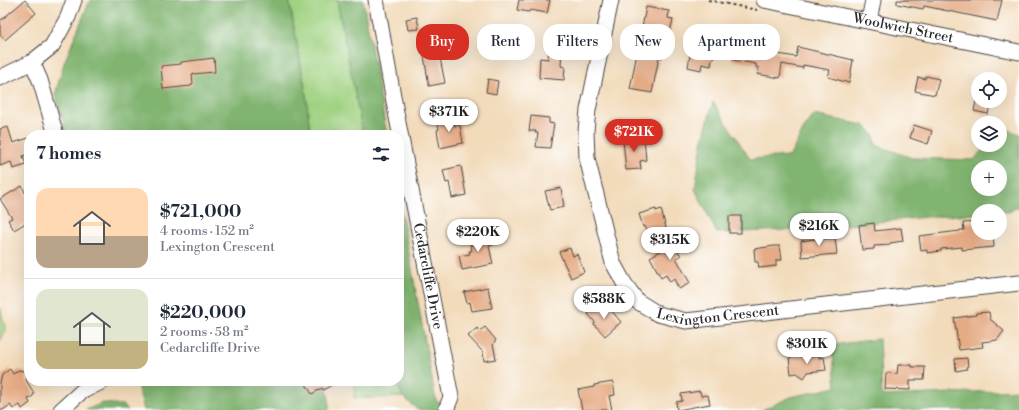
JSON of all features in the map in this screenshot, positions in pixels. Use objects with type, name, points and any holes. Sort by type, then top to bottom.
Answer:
[{"type":"street","points":[[0,78],[32,62],[52,46],[68,16],[74,0]]},
{"type":"street","name":"Cedarcliffe Drive","points":[[376,0],[399,130]]},
{"type":"street","name":"Lexington Crescent","points":[[611,0],[588,110],[586,158],[613,263],[624,283],[637,300],[658,314],[686,321],[1019,283]]},
{"type":"street","name":"Woolwich Street","points":[[764,0],[1019,52]]},
{"type":"street","points":[[869,21],[873,0]]},
{"type":"street","points":[[32,62],[40,80],[55,130]]},
{"type":"street","name":"Cedarcliffe Drive","points":[[404,154],[451,397],[446,410]]},
{"type":"street","points":[[61,410],[81,392],[93,386]]},
{"type":"green space","points":[[90,0],[289,0],[306,93],[310,130],[66,130],[55,95],[64,63]]},
{"type":"green space","points":[[289,0],[337,0],[362,130],[310,130],[306,93]]},
{"type":"green space","points":[[337,0],[363,0],[386,130],[362,130]]},
{"type":"green space","points":[[713,102],[750,159],[790,156],[803,130],[814,115],[864,125],[874,135],[876,145],[912,158],[974,160],[980,152],[1007,152],[1007,130],[1019,134],[1019,206],[1009,212],[1007,212],[1007,204],[971,204],[971,214],[926,217],[809,229],[717,233],[695,189],[702,143]]},
{"type":"green space","points":[[404,226],[436,401],[454,410],[418,410],[403,397],[398,386],[404,386]]},
{"type":"green space","points":[[0,307],[6,331],[0,341]]},
{"type":"green space","points":[[879,339],[882,396],[1019,390],[1019,410],[762,410],[791,397],[836,387],[832,345]]},
{"type":"green space","points":[[137,386],[326,386],[329,399],[329,410],[144,410]]},
{"type":"green space","points":[[355,386],[398,386],[403,397],[354,398]]},
{"type":"green space","points":[[103,403],[122,405],[128,410],[85,410]]},
{"type":"building","points":[[25,0],[36,13],[5,40],[0,34],[0,21]]},
{"type":"building","points":[[519,0],[550,0],[547,13],[530,10],[529,12],[517,10]]},
{"type":"building","points":[[897,0],[1002,0],[997,21],[924,6],[923,9],[897,4]]},
{"type":"building","points":[[646,7],[669,11],[668,18],[673,19],[672,24],[643,24]]},
{"type":"building","points":[[417,17],[418,24],[416,24],[416,29],[408,30],[406,19]]},
{"type":"building","points":[[798,47],[853,60],[849,83],[828,77],[830,70],[803,65],[803,68],[782,64],[780,78],[757,74],[759,68],[756,67],[756,64],[733,60],[780,60],[780,54],[796,57]]},
{"type":"building","points":[[214,58],[215,72],[192,74],[193,83],[191,86],[163,89],[161,66]]},
{"type":"building","points":[[540,58],[543,58],[543,60],[561,60],[561,66],[565,67],[564,80],[539,78]]},
{"type":"building","points":[[425,60],[440,60],[445,83],[429,86]]},
{"type":"building","points":[[636,60],[658,60],[652,93],[630,89]]},
{"type":"building","points":[[689,60],[712,60],[711,66],[702,64],[701,70],[688,67]]},
{"type":"building","points":[[926,76],[939,79],[935,95],[915,91],[918,77],[925,79]]},
{"type":"building","points":[[488,79],[498,81],[496,94],[486,92]]},
{"type":"building","points":[[975,108],[989,108],[988,114],[974,111]]},
{"type":"building","points":[[451,116],[455,126],[460,125],[463,143],[440,148],[437,119]]},
{"type":"building","points":[[531,116],[549,118],[549,123],[554,124],[550,148],[536,147],[538,133],[535,133],[536,131],[529,131]]},
{"type":"building","points":[[914,125],[932,131],[928,144],[910,138]]},
{"type":"building","points":[[8,127],[13,143],[24,140],[24,166],[13,169],[11,162],[0,166],[0,129]]},
{"type":"building","points":[[644,138],[646,160],[640,161],[641,169],[626,170],[623,140]]},
{"type":"building","points":[[461,166],[466,195],[452,198],[449,182],[446,183],[443,170]]},
{"type":"building","points":[[22,186],[24,190],[24,224],[14,230],[8,220],[12,218],[0,199]]},
{"type":"building","points":[[561,188],[564,207],[550,210],[545,191]]},
{"type":"building","points":[[656,209],[656,211],[661,209],[666,228],[648,233],[645,226],[643,227],[639,214]]},
{"type":"building","points":[[729,216],[741,216],[741,233],[729,233]]},
{"type":"building","points":[[971,222],[971,240],[994,240],[994,247],[962,250],[962,247],[941,249],[941,251],[927,253],[927,250],[921,251],[919,236],[964,230],[963,223]]},
{"type":"building","points":[[874,223],[875,231],[901,228],[903,241],[890,243],[890,245],[874,246],[874,249],[862,250],[859,225]]},
{"type":"building","points":[[670,230],[674,244],[681,256],[676,258],[690,283],[679,289],[674,279],[670,282],[666,275],[661,278],[650,257],[664,249],[660,232]]},
{"type":"building","points":[[491,233],[493,245],[489,246],[493,264],[462,270],[459,256],[470,254],[469,251],[472,251],[469,237]]},
{"type":"building","points":[[821,238],[835,238],[837,254],[802,257],[801,241]]},
{"type":"building","points":[[780,246],[782,260],[776,260],[776,266],[759,268],[758,262],[755,262],[754,249]]},
{"type":"building","points":[[570,248],[573,256],[577,254],[584,272],[571,278],[559,252]]},
{"type":"building","points":[[488,287],[492,308],[472,311],[470,302],[467,303],[464,292]]},
{"type":"building","points":[[597,306],[604,314],[610,309],[621,322],[605,336],[594,324],[595,322],[588,314]]},
{"type":"building","points":[[989,312],[990,319],[1004,331],[997,340],[982,342],[983,347],[959,350],[954,318],[976,315],[976,313]]},
{"type":"building","points":[[485,327],[496,340],[493,344],[496,359],[484,361],[483,352],[468,336],[477,328],[480,331]]},
{"type":"building","points":[[811,355],[811,357],[819,355],[819,358],[824,357],[826,370],[808,372],[804,378],[797,373],[791,374],[789,358]]},
{"type":"building","points":[[967,358],[967,369],[956,371],[955,359]]},
{"type":"building","points":[[898,365],[925,367],[924,380],[910,380],[910,390],[885,389],[886,373],[897,374]]},
{"type":"building","points":[[10,369],[13,374],[19,370],[24,371],[24,386],[30,386],[34,393],[33,396],[28,399],[30,403],[22,409],[20,405],[13,409],[10,405],[3,410],[0,410],[0,383],[2,375]]},
{"type":"building","points":[[613,382],[615,395],[609,396],[612,410],[582,410],[578,390],[594,387],[594,385]]},
{"type":"building","points":[[307,386],[330,386],[323,390],[322,388],[312,394]]},
{"type":"building","points":[[700,391],[701,396],[708,395],[710,404],[677,410],[676,402],[682,401],[681,394]]}]
